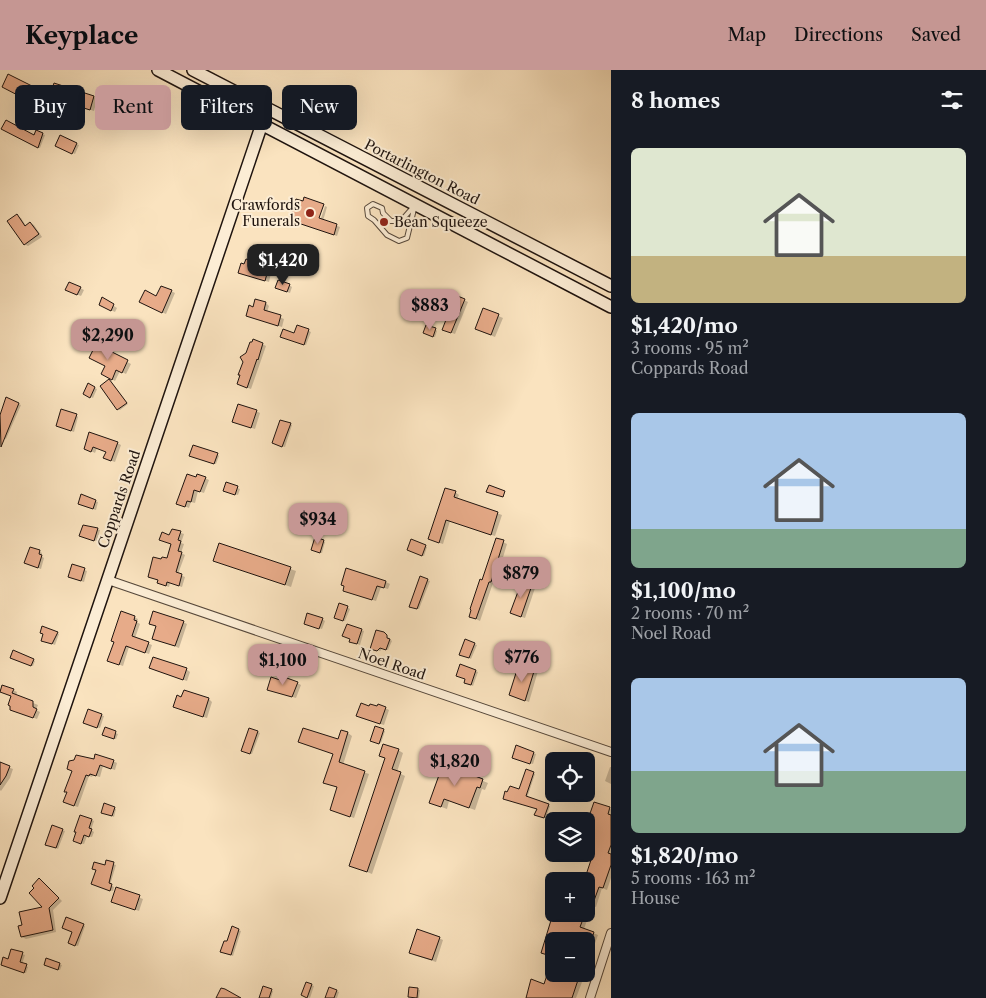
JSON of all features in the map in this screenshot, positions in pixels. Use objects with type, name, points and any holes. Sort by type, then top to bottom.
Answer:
[{"type":"main road","points":[[158,70],[187,85]]},
{"type":"main road","name":"Portarlington Road","points":[[193,70],[222,85]]},
{"type":"main road","name":"Portarlington Road","points":[[272,111],[611,286]]},
{"type":"main road","points":[[272,129],[611,307]]},
{"type":"main road","name":"Coppards Road","points":[[0,898],[260,130]]},
{"type":"street","name":"Noel Road","points":[[108,580],[611,752]]},
{"type":"street","points":[[590,998],[611,933]]},
{"type":"lane","points":[[372,204],[382,208],[383,213],[391,221],[401,220],[415,205],[407,238],[399,241],[387,236],[374,220],[368,216],[367,208],[372,204]]},
{"type":"building","points":[[8,74],[30,85],[15,85],[15,94],[2,87]]},
{"type":"building","points":[[85,93],[94,96],[90,110],[85,108]]},
{"type":"building","points":[[6,120],[15,125],[15,130],[25,130],[34,135],[36,130],[43,133],[38,148],[1,129]]},
{"type":"building","points":[[60,135],[77,143],[72,154],[55,146]]},
{"type":"building","name":"Crawfords Funerals","points":[[304,197],[324,204],[319,218],[337,224],[334,235],[289,220],[296,199],[303,201]]},
{"type":"building","points":[[17,214],[25,226],[30,222],[39,234],[24,245],[7,221]]},
{"type":"building","points":[[255,258],[264,261],[262,268],[268,270],[265,281],[238,273],[241,263],[244,264],[246,259],[254,261]]},
{"type":"building","points":[[278,280],[290,284],[287,292],[275,288]]},
{"type":"building","points":[[69,282],[81,287],[77,295],[65,290]]},
{"type":"building","points":[[161,286],[172,290],[162,313],[139,302],[145,290],[156,296]]},
{"type":"building","points":[[450,293],[465,299],[451,333],[442,330],[451,307],[446,304]]},
{"type":"building","points":[[102,297],[114,304],[111,311],[99,305]]},
{"type":"building","points":[[255,299],[266,302],[264,310],[281,315],[278,326],[246,316],[249,305],[253,307]]},
{"type":"building","points":[[483,308],[499,314],[491,335],[475,329]]},
{"type":"building","points":[[297,325],[309,329],[304,345],[280,337],[283,329],[294,333]]},
{"type":"building","points":[[426,325],[436,328],[433,337],[423,333]]},
{"type":"building","points":[[253,339],[263,343],[247,388],[237,384],[243,362],[240,357],[246,353]]},
{"type":"building","points":[[96,344],[128,360],[122,373],[116,370],[112,380],[101,374],[105,366],[89,358]]},
{"type":"building","points":[[109,379],[127,403],[117,410],[100,386]]},
{"type":"building","points":[[88,383],[95,387],[90,398],[83,394]]},
{"type":"building","points":[[6,397],[19,403],[1,447],[0,415]]},
{"type":"building","points":[[238,404],[257,410],[251,428],[232,422]]},
{"type":"building","points":[[61,409],[77,414],[71,431],[56,426]]},
{"type":"building","points":[[280,420],[291,423],[282,447],[272,443]]},
{"type":"building","points":[[89,432],[118,442],[111,461],[103,458],[106,452],[93,447],[91,452],[84,449]]},
{"type":"building","points":[[193,445],[218,453],[214,464],[189,456]]},
{"type":"building","points":[[187,474],[196,477],[197,474],[206,477],[200,492],[194,490],[191,502],[187,501],[185,507],[176,504]]},
{"type":"building","points":[[226,482],[238,486],[235,495],[223,491]]},
{"type":"building","points":[[489,485],[505,491],[503,497],[486,492]]},
{"type":"building","points":[[445,488],[456,491],[454,497],[498,512],[491,535],[446,520],[439,543],[428,539]]},
{"type":"building","points":[[81,494],[96,500],[93,509],[78,504]]},
{"type":"building","points":[[325,510],[334,513],[331,519],[323,516]]},
{"type":"building","points":[[83,525],[98,528],[94,541],[79,536]]},
{"type":"building","points":[[172,529],[181,531],[178,540],[181,541],[178,551],[182,552],[176,572],[182,574],[179,586],[167,582],[166,586],[157,583],[158,580],[148,577],[153,557],[167,558],[171,544],[159,540],[162,532],[169,535]]},
{"type":"building","points":[[315,537],[324,540],[320,553],[311,550]]},
{"type":"building","points":[[496,538],[504,540],[491,582],[489,582],[476,619],[469,617],[480,579],[482,580]]},
{"type":"building","points":[[411,539],[426,545],[422,556],[407,550]]},
{"type":"building","points":[[219,543],[291,567],[285,585],[213,561]]},
{"type":"building","points":[[30,547],[40,550],[39,554],[42,555],[38,568],[24,563]]},
{"type":"building","points":[[72,564],[85,568],[81,581],[68,577]]},
{"type":"building","points":[[346,568],[386,581],[384,588],[377,586],[372,600],[343,591],[344,586],[341,585]]},
{"type":"building","points":[[420,576],[428,579],[417,609],[409,607]]},
{"type":"building","points":[[522,581],[532,585],[521,617],[510,613]]},
{"type":"building","points":[[339,603],[348,606],[343,621],[334,618]]},
{"type":"building","points":[[121,611],[135,616],[134,620],[137,621],[132,636],[149,642],[145,653],[126,646],[119,665],[107,661],[114,642],[111,641]]},
{"type":"building","points":[[153,611],[184,621],[175,646],[152,639],[156,626],[149,624]]},
{"type":"building","points":[[307,613],[323,618],[319,629],[304,624]]},
{"type":"building","points":[[347,624],[362,629],[357,644],[349,642],[350,639],[342,636]]},
{"type":"building","points":[[42,626],[58,632],[52,644],[41,641],[43,634],[40,633]]},
{"type":"building","points":[[376,630],[384,632],[387,638],[390,639],[386,650],[380,648],[377,651],[370,649]]},
{"type":"building","points":[[465,639],[475,643],[469,658],[459,655]]},
{"type":"building","points":[[13,650],[34,659],[31,666],[10,658]]},
{"type":"building","points":[[153,657],[187,668],[183,680],[149,668]]},
{"type":"building","points":[[460,664],[476,670],[471,685],[464,683],[465,679],[456,676]]},
{"type":"building","points":[[525,665],[535,668],[525,701],[509,695],[516,673],[518,674],[520,668],[524,669]]},
{"type":"building","points":[[271,677],[283,681],[284,677],[298,682],[292,697],[267,690]]},
{"type":"building","points":[[2,685],[14,689],[12,693],[33,701],[33,707],[37,709],[33,718],[10,710],[8,705],[11,696],[0,692]]},
{"type":"building","points":[[184,690],[209,698],[203,717],[173,707],[177,695],[181,697]]},
{"type":"building","points":[[361,703],[369,706],[370,704],[377,706],[378,704],[386,707],[380,724],[356,716]]},
{"type":"building","points":[[88,709],[102,714],[97,728],[83,723]]},
{"type":"building","points":[[375,726],[384,729],[379,744],[370,741]]},
{"type":"building","points":[[105,727],[116,731],[114,739],[102,735]]},
{"type":"building","points":[[249,728],[258,731],[250,754],[241,751]]},
{"type":"building","points":[[303,728],[338,739],[341,730],[348,732],[339,762],[365,771],[350,817],[330,810],[337,787],[323,783],[333,754],[298,742]]},
{"type":"building","points":[[383,744],[399,749],[392,769],[401,772],[367,872],[349,866],[385,758],[379,756]]},
{"type":"building","points":[[516,745],[534,752],[530,764],[512,758]]},
{"type":"building","points":[[95,754],[114,760],[111,769],[100,765],[96,776],[86,775],[74,806],[63,802],[67,792],[64,792],[72,771],[67,769],[69,761],[74,760],[76,755],[94,759]]},
{"type":"building","points":[[0,762],[10,766],[0,785]]},
{"type":"building","points":[[443,764],[483,779],[480,788],[477,787],[469,808],[444,799],[441,807],[429,803]]},
{"type":"building","points":[[526,769],[534,772],[526,796],[549,804],[544,818],[534,815],[537,809],[503,799],[505,791],[507,792],[510,786],[519,789]]},
{"type":"building","points":[[594,802],[610,807],[608,814],[611,815],[611,845],[608,853],[611,854],[611,865],[603,888],[599,887],[595,898],[595,872],[587,872],[590,862],[595,862],[595,812],[591,812]]},
{"type":"building","points":[[104,803],[115,807],[112,816],[101,813]]},
{"type":"building","points":[[80,815],[92,819],[89,828],[92,829],[89,837],[84,835],[81,844],[73,841]]},
{"type":"building","points":[[52,825],[63,829],[56,848],[45,845]]},
{"type":"building","points":[[106,860],[114,862],[109,883],[112,884],[110,891],[91,884],[96,870],[92,869],[94,862],[105,865]]},
{"type":"building","points":[[39,878],[59,898],[49,908],[53,930],[21,937],[18,926],[22,925],[19,912],[42,907],[29,893]]},
{"type":"building","points":[[116,887],[140,895],[135,910],[111,902]]},
{"type":"building","points":[[66,917],[84,924],[75,946],[68,943],[72,932],[62,928]]},
{"type":"building","points":[[550,922],[582,922],[580,927],[594,932],[547,932]]},
{"type":"building","points":[[232,926],[239,929],[231,955],[220,952],[224,941],[227,941]]},
{"type":"building","points":[[417,929],[440,937],[432,960],[409,953]]},
{"type":"building","points":[[545,940],[545,954],[541,953]]},
{"type":"building","points":[[11,949],[23,952],[20,962],[27,964],[24,973],[1,965],[3,957],[8,959]]},
{"type":"building","points":[[46,958],[60,963],[58,970],[44,965]]},
{"type":"building","points":[[531,979],[544,984],[545,981],[577,982],[572,998],[526,998]]},
{"type":"building","points":[[306,982],[312,984],[307,998],[301,995]]},
{"type":"building","points":[[263,986],[272,989],[269,998],[259,998]]},
{"type":"building","points":[[329,987],[337,990],[334,998],[325,998]]},
{"type":"building","points":[[409,987],[418,988],[417,998],[408,997]]},
{"type":"building","points":[[221,988],[225,989],[241,998],[216,998]]},
{"type":"place","name":"Crawfords Funerals","points":[[310,213]]},
{"type":"place","name":"Bean Squeeze","points":[[384,222]]}]
